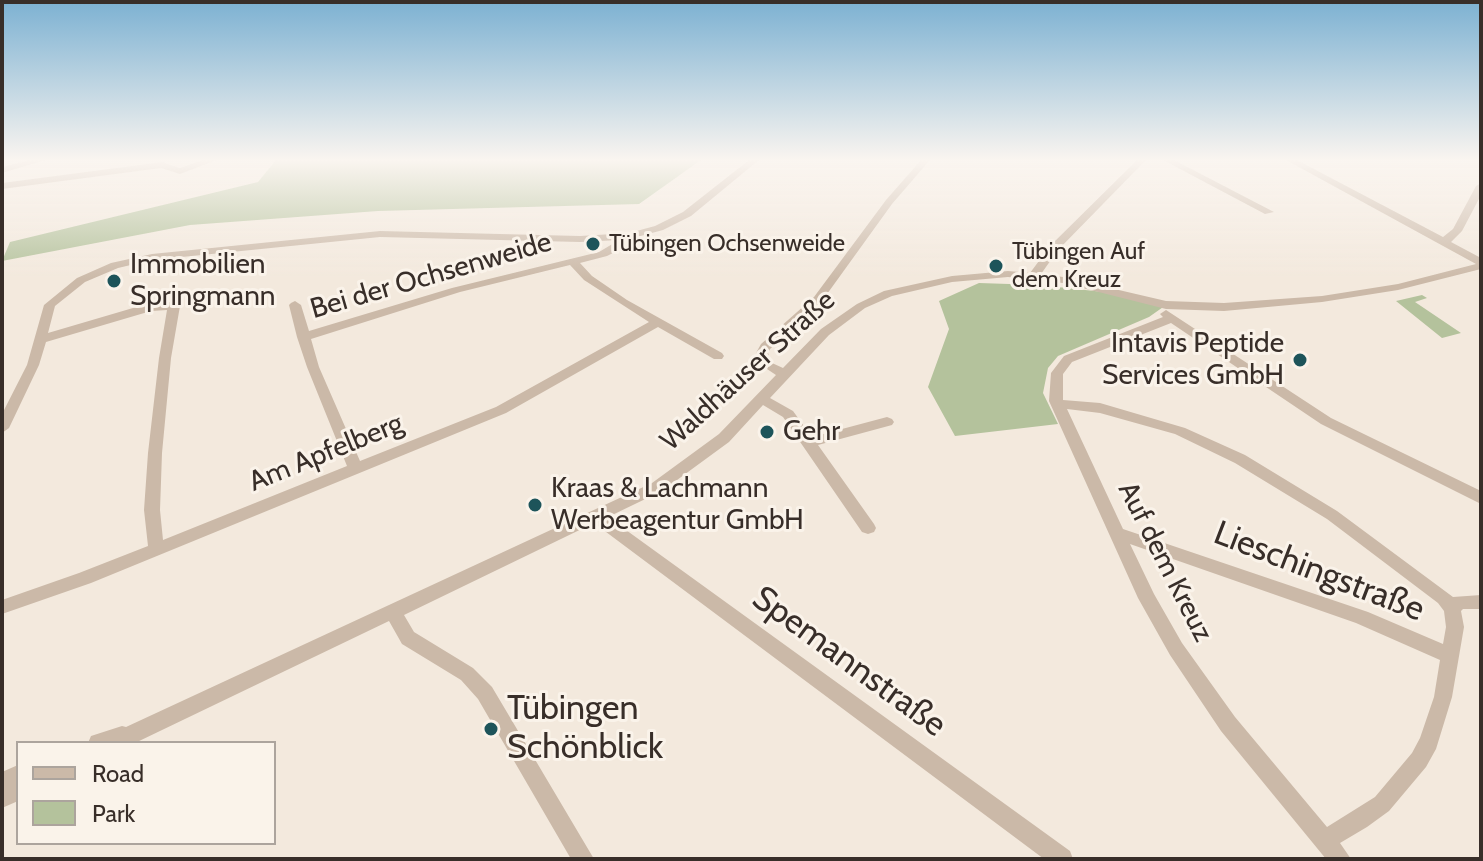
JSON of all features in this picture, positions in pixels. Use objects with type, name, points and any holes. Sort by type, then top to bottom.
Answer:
[{"type":"street","points":[[2,428],[20,395],[41,339],[46,313],[55,297],[90,275],[136,260],[392,234],[580,239],[629,236],[679,219],[707,200]]},
{"type":"street","points":[[784,374],[767,365],[762,353],[765,347],[818,299],[891,200]]},
{"type":"street","points":[[1034,276],[1054,248],[1102,200]]},
{"type":"street","points":[[1246,200],[1269,212]]},
{"type":"street","points":[[1367,200],[1445,241],[1481,264]]},
{"type":"street","points":[[1445,241],[1457,231],[1473,200]]},
{"type":"street","name":"Bei der Ochsenweide","points":[[303,337],[456,290],[613,250],[629,236]]},
{"type":"street","name":"Bei der Ochsenweide","points":[[572,261],[604,290],[718,356]]},
{"type":"street","name":"Waldhäuser Straße","points":[[118,741],[657,487],[695,461],[762,399],[825,332],[861,306],[884,295],[915,285],[965,277],[1034,276],[1168,312],[1322,299],[1406,285],[1481,264]]},
{"type":"street","points":[[295,305],[303,337],[356,469]]},
{"type":"street","points":[[41,339],[150,307],[174,306],[155,453],[152,510],[156,550]]},
{"type":"street","points":[[1324,840],[1382,804],[1419,760],[1437,721],[1455,627],[1452,609],[1444,598],[1332,515],[1240,459],[1180,431],[1100,408],[1058,404],[1057,373],[1068,359],[1168,312],[1326,421],[1481,498]]},
{"type":"street","name":"Am Apfelberg","points":[[2,607],[156,550],[501,410],[658,322]]},
{"type":"street","points":[[762,399],[788,414],[868,528]]},
{"type":"street","name":"Auf dem Kreuz","points":[[1058,404],[1147,598],[1176,649],[1228,724],[1340,859]]},
{"type":"street","points":[[808,443],[887,422]]},
{"type":"street","name":"Spemannstraße","points":[[597,517],[1062,859]]},
{"type":"street","name":"Lieschingstraße","points":[[1120,534],[1362,617],[1449,655]]},
{"type":"street","points":[[1452,609],[1459,602],[1481,602]]},
{"type":"street","points":[[393,612],[408,638],[467,674],[485,693],[583,859]]},
{"type":"street","name":"Waldhäuser Straße","points":[[104,741],[145,728]]},
{"type":"green space","points":[[183,200],[644,200],[639,204],[378,211],[190,225],[2,261],[10,242]]},
{"type":"green space","points":[[979,283],[1039,285],[1113,293],[1166,305],[1149,317],[1058,356],[1048,368],[1043,393],[1058,424],[955,436],[928,387],[949,329],[939,301]]},
{"type":"green space","points":[[1422,295],[1427,298],[1415,302],[1461,333],[1442,338],[1396,301]]},
{"type":"place","name":"Tübingen Ochsenweide","points":[[593,244]]},
{"type":"place","name":"Tübingen Auf dem Kreuz","points":[[996,266]]},
{"type":"place","name":"Immobilien Springmann","points":[[114,281]]},
{"type":"place","name":"Intavis Peptide Services GmbH","points":[[1300,360]]},
{"type":"place","name":"Gehr","points":[[767,432]]},
{"type":"place","name":"Kraas & Lachmann Werbeagentur GmbH","points":[[535,505]]},
{"type":"place","name":"Tübingen Schönblick","points":[[491,729]]}]
